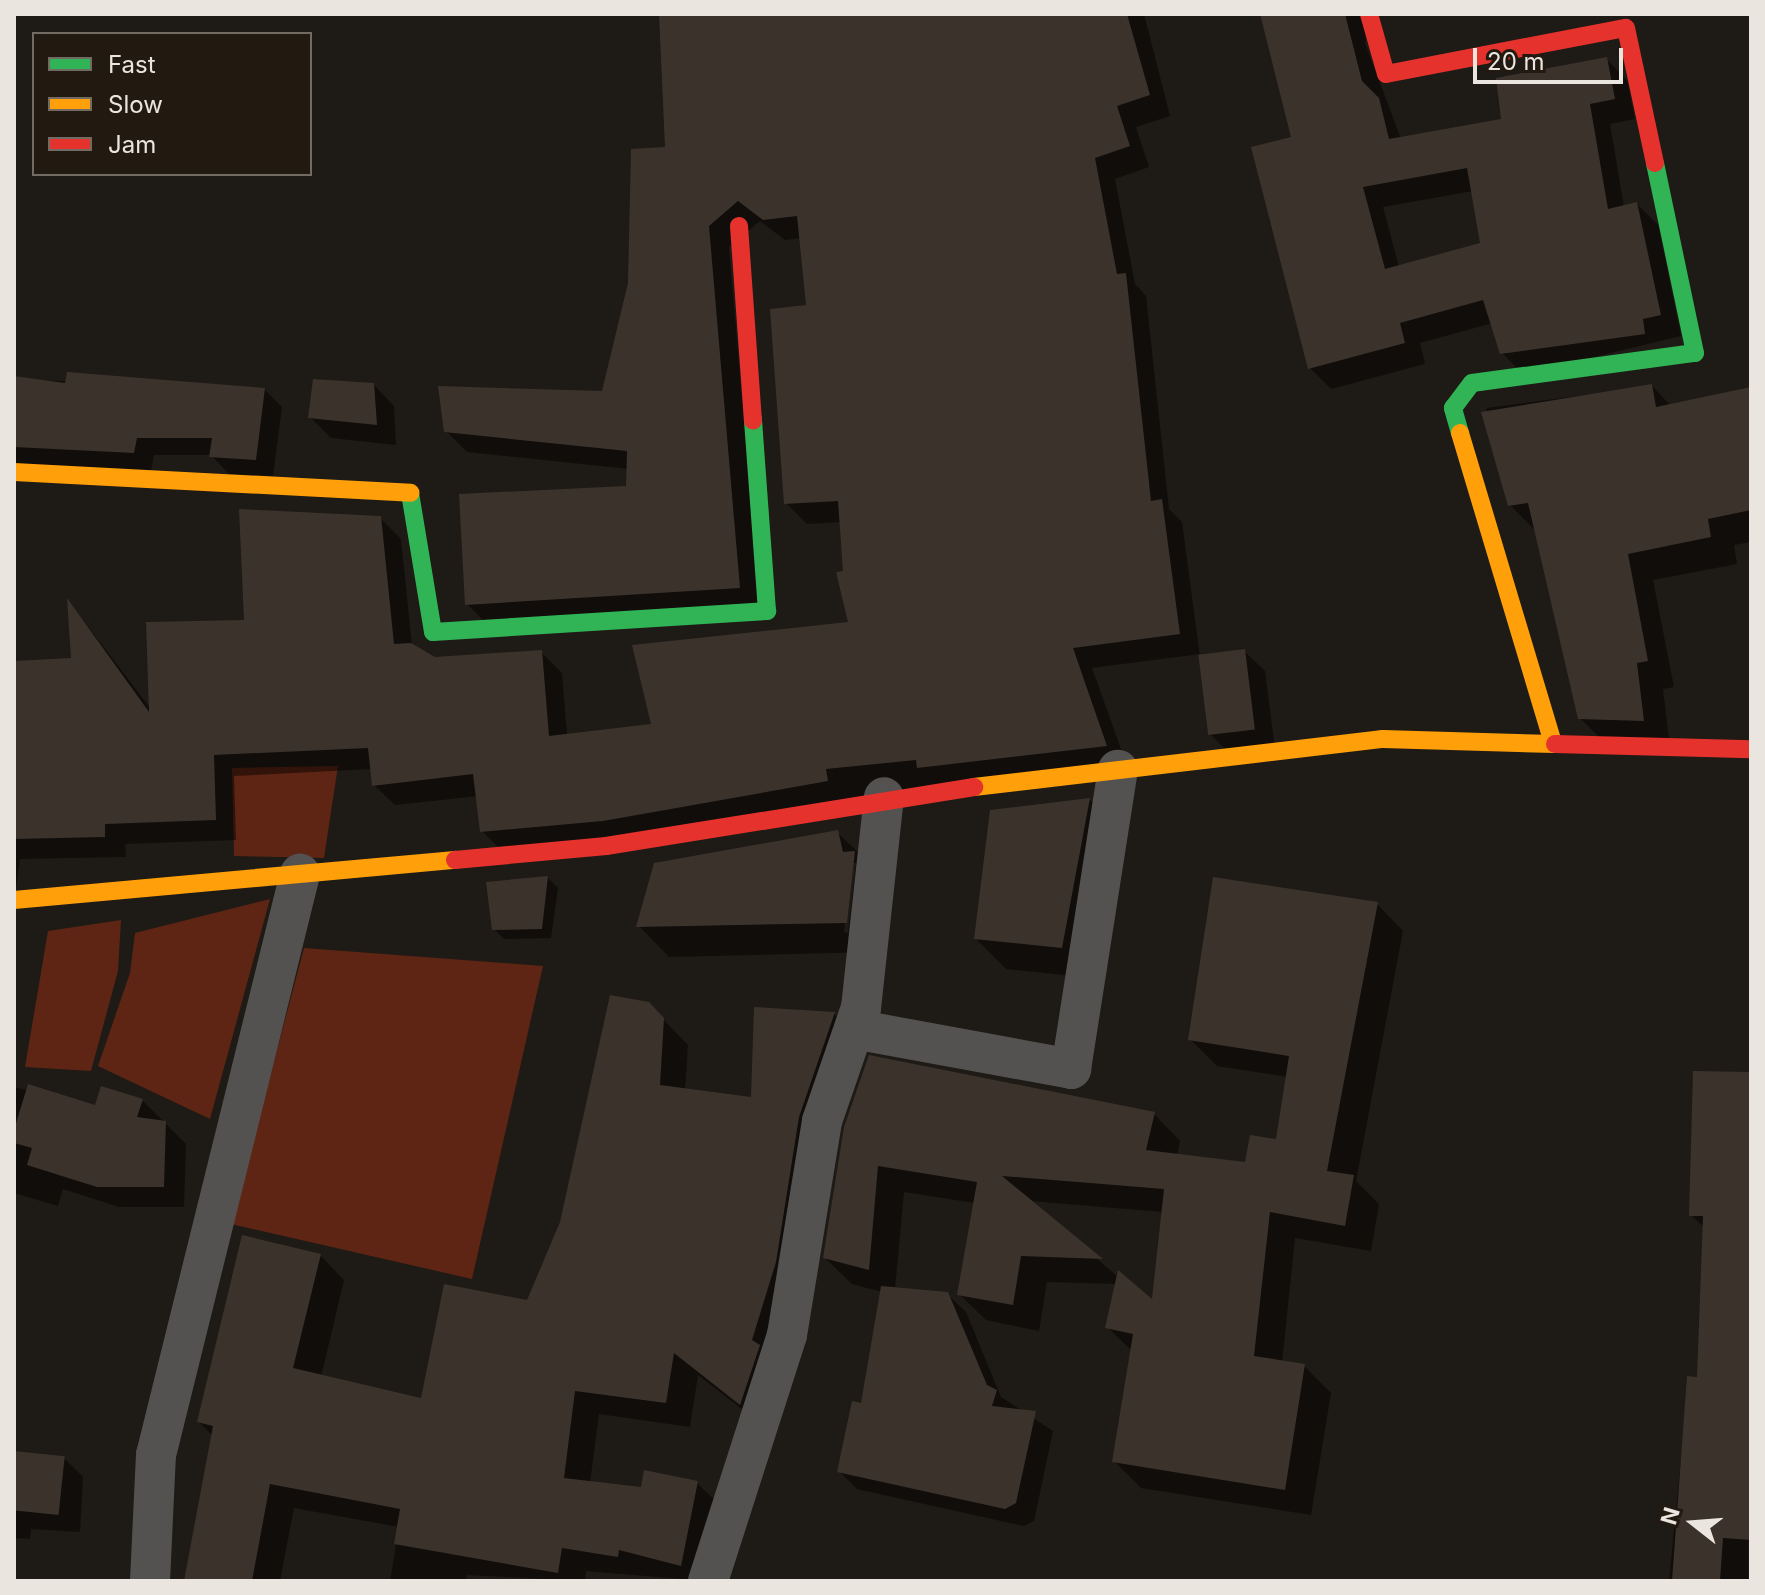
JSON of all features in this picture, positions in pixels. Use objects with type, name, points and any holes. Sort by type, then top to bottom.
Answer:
[{"type":"street","points":[[1369,14],[1386,74],[1626,28],[1695,353],[1472,383],[1453,408],[1553,743]]},
{"type":"street","points":[[14,472],[412,493],[433,632],[767,611],[739,226]]},
{"type":"street","points":[[14,900],[606,846],[884,797],[1383,739],[1751,749]]},
{"type":"street","points":[[854,1029],[1071,1069],[1118,770]]},
{"type":"street","points":[[708,1581],[787,1335],[822,1121],[854,1029],[884,797]]},
{"type":"street","points":[[150,1581],[156,1455],[300,874]]},
{"type":"shaded area","points":[[338,766],[324,858],[234,856],[232,768]]},
{"type":"shaded area","points":[[270,899],[210,1119],[98,1066],[130,973],[135,933]]},
{"type":"shaded area","points":[[121,920],[118,971],[91,1071],[25,1067],[48,931]]},
{"type":"shaded area","points":[[304,948],[543,966],[472,1279],[231,1224]]},
{"type":"building","points":[[659,14],[1127,14],[1150,95],[1117,106],[1130,146],[1095,158],[1117,274],[1126,273],[1151,501],[1162,499],[1180,634],[1073,648],[1107,746],[917,768],[916,760],[826,769],[828,781],[603,821],[480,832],[473,774],[372,786],[368,748],[214,755],[216,820],[105,824],[105,837],[14,839],[14,661],[71,658],[67,598],[149,712],[146,622],[244,620],[239,509],[381,516],[394,644],[411,643],[435,657],[542,650],[549,736],[651,724],[632,645],[848,622],[836,572],[843,571],[838,501],[784,504],[770,309],[806,305],[797,216],[763,220],[738,201],[709,226],[740,588],[465,605],[459,494],[626,486],[627,451],[444,432],[438,386],[602,391],[628,283],[631,149],[665,147]]},
{"type":"building","points":[[1260,14],[1345,14],[1362,81],[1379,98],[1389,139],[1501,119],[1496,78],[1607,57],[1615,99],[1590,104],[1608,209],[1637,202],[1661,315],[1643,319],[1645,334],[1500,354],[1483,300],[1400,323],[1405,343],[1308,369],[1251,147],[1291,137]],"holes":[[[1467,168],[1480,243],[1385,269],[1363,187]]]},
{"type":"building","points":[[67,372],[265,388],[256,460],[209,457],[212,438],[137,438],[134,453],[14,447],[14,376],[65,383]]},
{"type":"building","points":[[313,379],[374,383],[377,425],[308,418]]},
{"type":"building","points":[[1652,384],[1656,407],[1751,387],[1751,510],[1708,519],[1711,537],[1628,554],[1648,661],[1637,663],[1644,721],[1578,719],[1528,503],[1508,506],[1481,412]]},
{"type":"building","points":[[1245,649],[1255,729],[1208,735],[1198,655]]},
{"type":"building","points":[[1090,798],[1062,948],[974,939],[990,810]]},
{"type":"building","points":[[838,830],[843,852],[855,851],[847,923],[636,927],[654,863]]},
{"type":"building","points":[[548,876],[542,929],[492,930],[486,882]]},
{"type":"building","points":[[1213,877],[1378,902],[1327,1171],[1354,1175],[1345,1226],[1270,1212],[1254,1356],[1305,1364],[1285,1490],[1112,1462],[1133,1334],[1105,1328],[1118,1270],[1152,1299],[1164,1189],[1002,1176],[1103,1259],[1021,1256],[1013,1305],[957,1295],[977,1182],[878,1166],[869,1270],[823,1258],[844,1127],[869,1055],[1155,1112],[1146,1150],[1245,1162],[1250,1135],[1276,1139],[1289,1056],[1188,1040]]},
{"type":"building","points":[[610,995],[649,1002],[664,1018],[660,1085],[751,1097],[754,1007],[835,1012],[799,1117],[776,1262],[752,1340],[760,1345],[740,1405],[674,1353],[666,1403],[575,1391],[564,1478],[641,1487],[644,1470],[698,1481],[681,1566],[619,1550],[618,1557],[562,1548],[558,1573],[394,1544],[400,1509],[270,1484],[252,1581],[184,1581],[213,1426],[197,1422],[242,1235],[321,1254],[293,1368],[421,1398],[444,1284],[527,1300],[560,1222]]},
{"type":"building","points":[[1693,1071],[1751,1072],[1751,1540],[1723,1538],[1720,1581],[1672,1581],[1687,1376],[1697,1377],[1703,1216],[1689,1216]]},
{"type":"building","points":[[28,1084],[95,1105],[101,1086],[143,1099],[137,1117],[166,1121],[164,1187],[97,1187],[27,1165],[32,1148],[14,1143],[14,1130]]},
{"type":"building","points":[[881,1286],[948,1292],[987,1385],[997,1390],[992,1406],[1036,1411],[1016,1503],[1005,1509],[837,1472],[852,1401],[861,1403]]},
{"type":"building","points":[[14,1451],[65,1456],[59,1515],[14,1510]]},
{"type":"traffic: fast","points":[[1460,433],[1453,408],[1472,383],[1695,353],[1655,163]]},
{"type":"traffic: fast","points":[[410,493],[433,632],[767,611],[753,420]]},
{"type":"traffic: slow","points":[[1460,433],[1553,743]]},
{"type":"traffic: slow","points":[[14,472],[410,493]]},
{"type":"traffic: slow","points":[[974,787],[1383,739],[1555,744]]},
{"type":"traffic: slow","points":[[14,900],[455,860]]},
{"type":"traffic: jam","points":[[1369,14],[1386,74],[1626,28],[1655,163]]},
{"type":"traffic: jam","points":[[739,226],[753,420]]},
{"type":"traffic: jam","points":[[1555,744],[1751,749]]},
{"type":"traffic: jam","points":[[455,860],[606,846],[974,787]]}]
